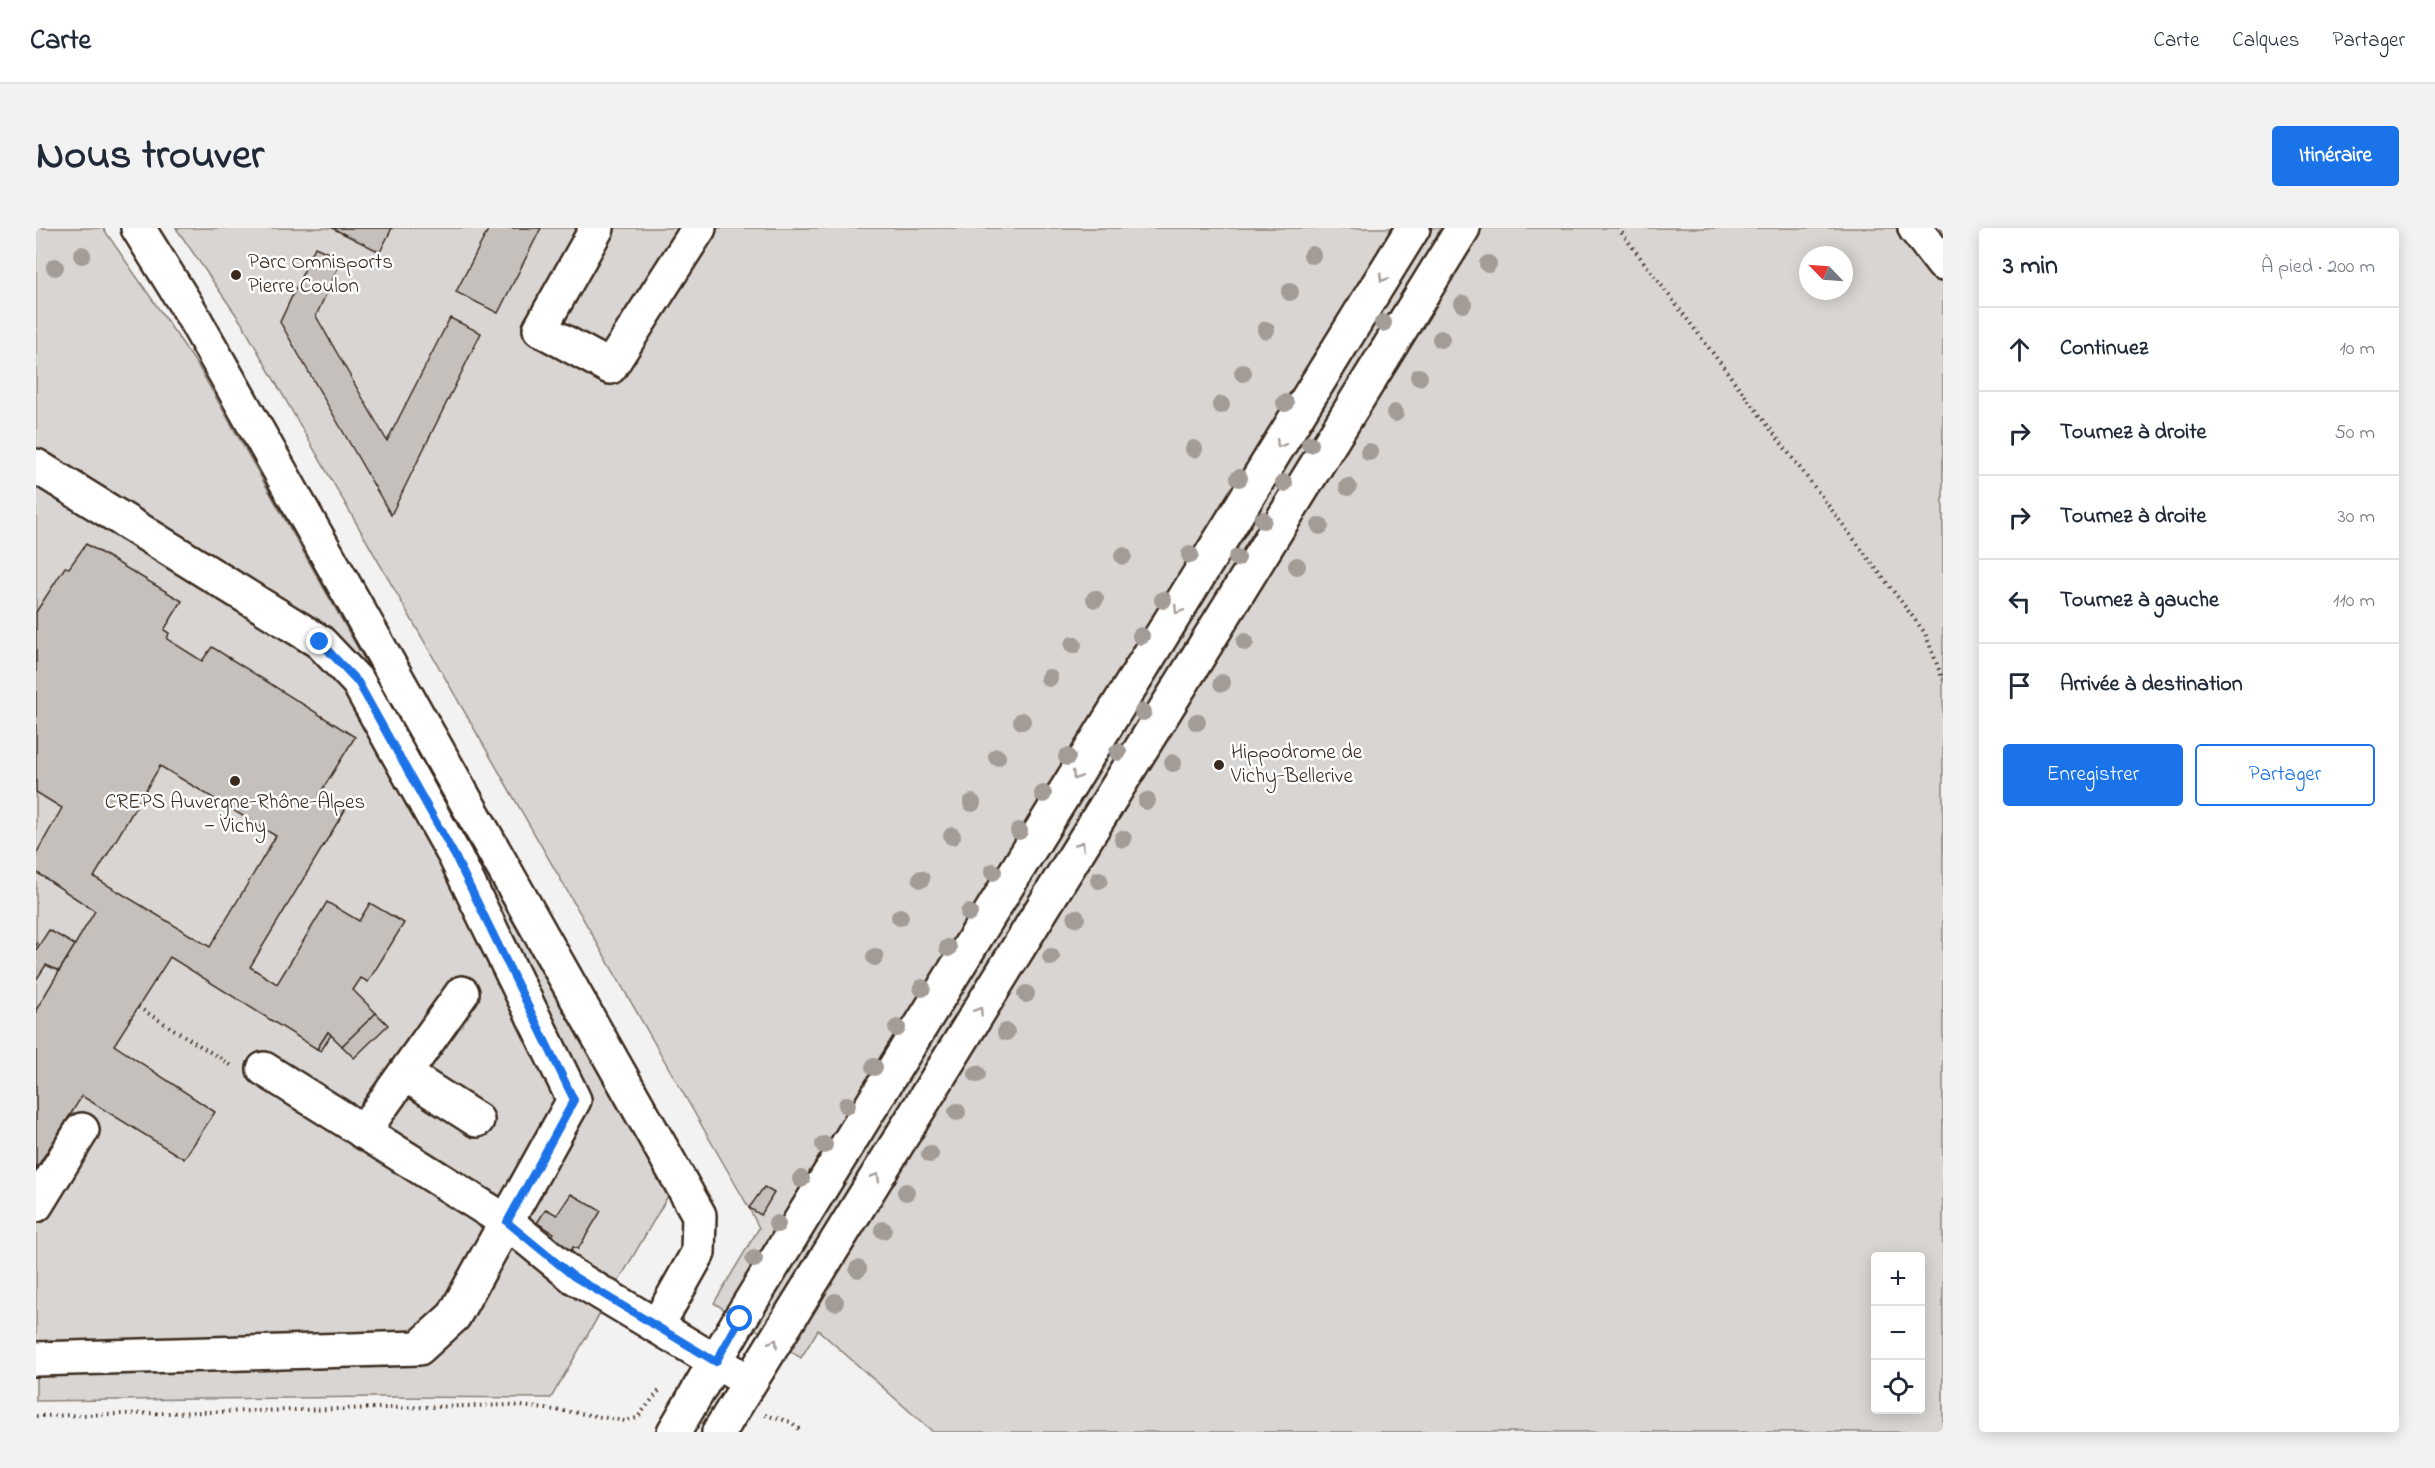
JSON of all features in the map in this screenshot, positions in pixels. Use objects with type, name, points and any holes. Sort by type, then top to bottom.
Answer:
[{"type":"lane","points":[[138,228],[191,313],[699,1215],[698,1253],[657,1326]]},
{"type":"lane","points":[[597,228],[540,329],[610,367],[699,228]]},
{"type":"lane","points":[[674,1432],[1413,228]]},
{"type":"lane","points":[[719,1432],[1463,228]]},
{"type":"lane","points":[[1915,228],[1943,264]]},
{"type":"lane","points":[[36,466],[320,642],[358,682],[455,856],[574,1100],[454,1316],[419,1348],[36,1359]]},
{"type":"lane","points":[[363,1132],[462,993]]},
{"type":"lane","points":[[264,1069],[507,1222],[573,1276],[749,1382]]},
{"type":"lane","points":[[405,1074],[477,1120]]},
{"type":"lane","points":[[36,1205],[82,1130]]},
{"type":"path","points":[[1618,228],[1925,633],[1943,680]]},
{"type":"path","points":[[138,1007],[238,1070],[264,1069]]},
{"type":"path","points":[[36,1416],[512,1405],[625,1421],[637,1418],[661,1390],[674,1390],[694,1397]]},
{"type":"shaded area","name":"CREPS Auvergne-Rhône-Alpes — Vichy","points":[[36,228],[103,228],[198,366],[668,1196],[551,1398],[379,1397],[36,1401]]},
{"type":"shaded area","name":"Hippodrome de Vichy-Bellerive","points":[[176,228],[1943,228],[1943,1432],[933,1432],[818,1330],[801,1358],[714,1303],[759,1228],[241,322]]},
{"type":"building","points":[[332,228],[392,228],[380,252]]},
{"type":"building","points":[[489,228],[541,228],[498,313],[456,292]]},
{"type":"building","points":[[315,247],[342,259],[316,316],[387,441],[450,318],[481,333],[391,515],[280,322]]},
{"type":"building","points":[[86,544],[182,601],[164,630],[169,633],[167,639],[202,661],[212,647],[355,737],[319,795],[345,810],[250,967],[277,984],[327,902],[359,921],[370,903],[404,923],[368,982],[361,978],[353,990],[376,1013],[342,1046],[328,1032],[317,1049],[170,957],[114,1045],[215,1112],[184,1159],[82,1096],[36,1169],[36,1010],[95,911],[36,872],[36,854],[62,808],[36,792],[36,612],[65,567],[69,568]],"holes":[[[160,766],[276,836],[210,947],[94,877]]]},
{"type":"building","points":[[49,930],[75,945],[59,971],[46,965],[36,980],[36,950]]},
{"type":"building","points":[[376,1013],[388,1025],[354,1058],[342,1046]]},
{"type":"building","points":[[328,1032],[331,1035],[321,1051],[317,1049]]},
{"type":"building","points":[[764,1187],[774,1193],[761,1215],[749,1208]]},
{"type":"building","points":[[571,1194],[601,1211],[578,1249],[573,1247],[569,1255],[550,1241],[554,1233],[537,1223],[546,1209],[557,1215]]},
{"type":"place","name":"Parc Omnisports Pierre Coulon","points":[[236,275]]},
{"type":"place","name":"Hippodrome de Vichy-Bellerive","points":[[1219,765]]},
{"type":"place","name":"CREPS Auvergne-Rhône-Alpes — Vichy","points":[[235,781]]},
{"type":"route","points":[[320,642],[358,682],[455,856],[574,1100],[507,1222],[573,1276],[716,1362],[740,1319]]}]
